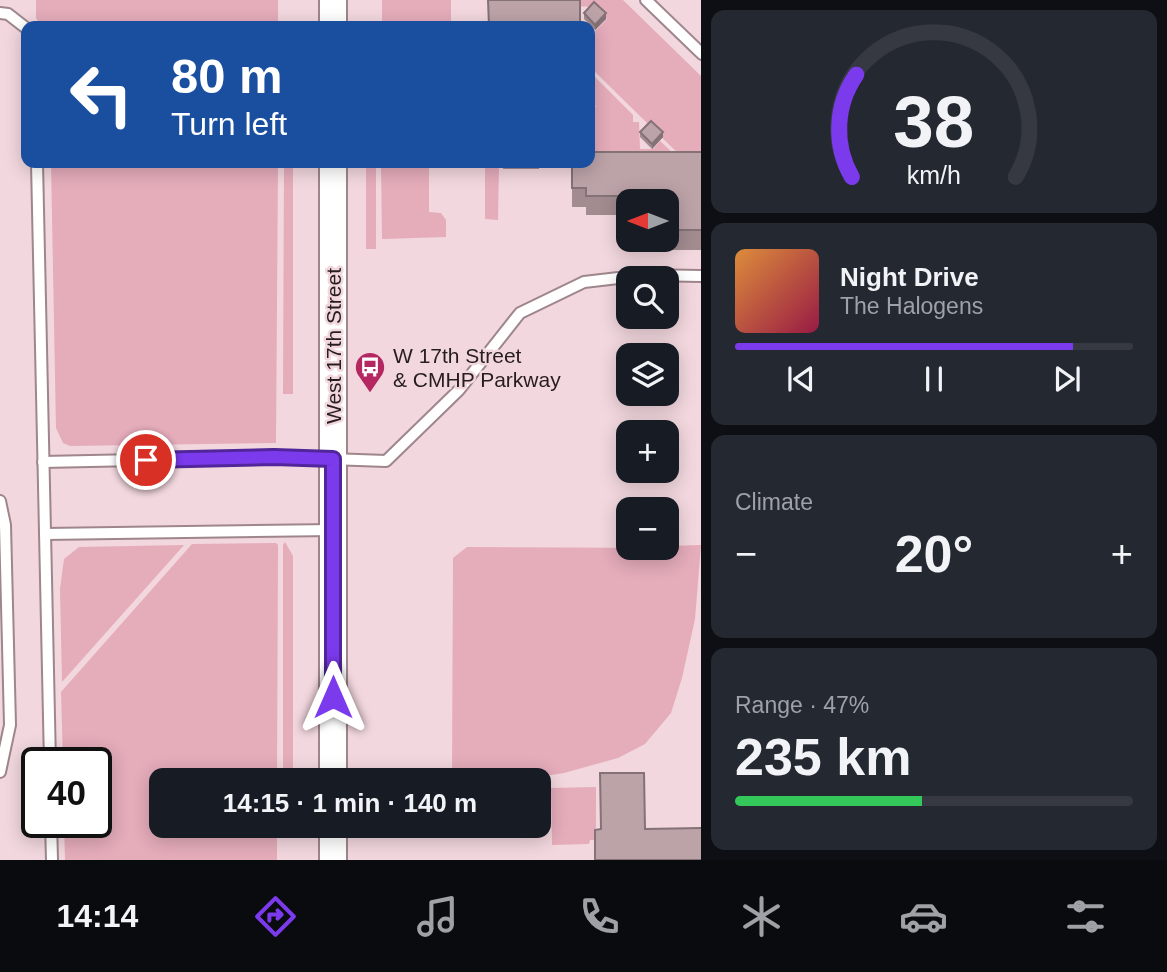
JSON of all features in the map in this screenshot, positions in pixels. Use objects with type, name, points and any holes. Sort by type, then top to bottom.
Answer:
[{"type":"street","points":[[333,0],[333,21]]},
{"type":"street","name":"West 17th Street","points":[[333,168],[333,768]]},
{"type":"street","points":[[333,838],[333,860]]},
{"type":"lane","points":[[646,0],[701,53]]},
{"type":"lane","points":[[0,13],[8,14],[21,23]]},
{"type":"lane","points":[[37,168],[50,747]]},
{"type":"lane","points":[[43,462],[274,457],[386,461],[459,390],[520,313],[584,282],[644,275],[701,276]]},
{"type":"lane","points":[[0,501],[5,524],[10,725],[0,772]]},
{"type":"lane","points":[[45,534],[333,530]]},
{"type":"lane","points":[[51,838],[52,860]]},
{"type":"shaded area","points":[[36,0],[278,0],[278,21],[38,21]]},
{"type":"shaded area","points":[[382,0],[451,0],[451,21],[382,21]]},
{"type":"shaded area","points":[[570,0],[623,0],[701,76],[701,167],[692,167],[595,72],[595,31],[607,19],[595,7],[570,6]]},
{"type":"shaded area","points":[[595,77],[633,115],[633,122],[639,122],[640,149],[653,149],[660,141],[690,169],[595,160]]},
{"type":"shaded area","points":[[51,168],[278,168],[276,443],[70,446],[63,443],[56,428]]},
{"type":"shaded area","points":[[284,168],[293,168],[293,394],[283,394]]},
{"type":"shaded area","points":[[366,168],[376,168],[376,249],[366,249]]},
{"type":"shaded area","points":[[381,168],[429,168],[429,212],[441,213],[446,220],[446,237],[382,239]]},
{"type":"shaded area","points":[[485,168],[499,168],[498,220],[485,219]]},
{"type":"shaded area","points":[[285,542],[293,556],[293,768],[283,768]]},
{"type":"shaded area","points":[[192,544],[278,545],[277,768],[149,768],[149,838],[277,838],[277,860],[65,860],[64,838],[112,838],[112,747],[63,747],[61,692]]},
{"type":"shaded area","points":[[184,545],[62,682],[60,589],[64,559],[79,547]]},
{"type":"shaded area","points":[[701,545],[695,619],[671,713],[645,744],[618,758],[551,775],[551,768],[452,768],[453,558],[467,547],[616,548],[616,560],[679,560],[679,546]]},
{"type":"shaded area","points":[[596,787],[596,840],[590,840],[589,844],[552,845],[551,788]]},
{"type":"building","points":[[488,0],[580,0],[580,21],[489,21]]},
{"type":"building","points":[[594,2],[606,13],[595,25],[595,21],[591,21],[584,13]]},
{"type":"building","points":[[651,121],[663,132],[652,144],[640,132]]},
{"type":"building","points":[[595,152],[701,152],[701,230],[679,230],[679,189],[616,189],[616,196],[586,196],[586,188],[572,188],[572,168],[595,168]]},
{"type":"building","points":[[600,773],[644,773],[645,829],[701,828],[701,860],[595,860],[595,830],[601,829]]},
{"type":"place","name":"W 17th Street & CMHP Parkway","points":[[370,394]]},
{"type":"route","points":[[146,460],[274,457],[333,459],[333,697]]}]
